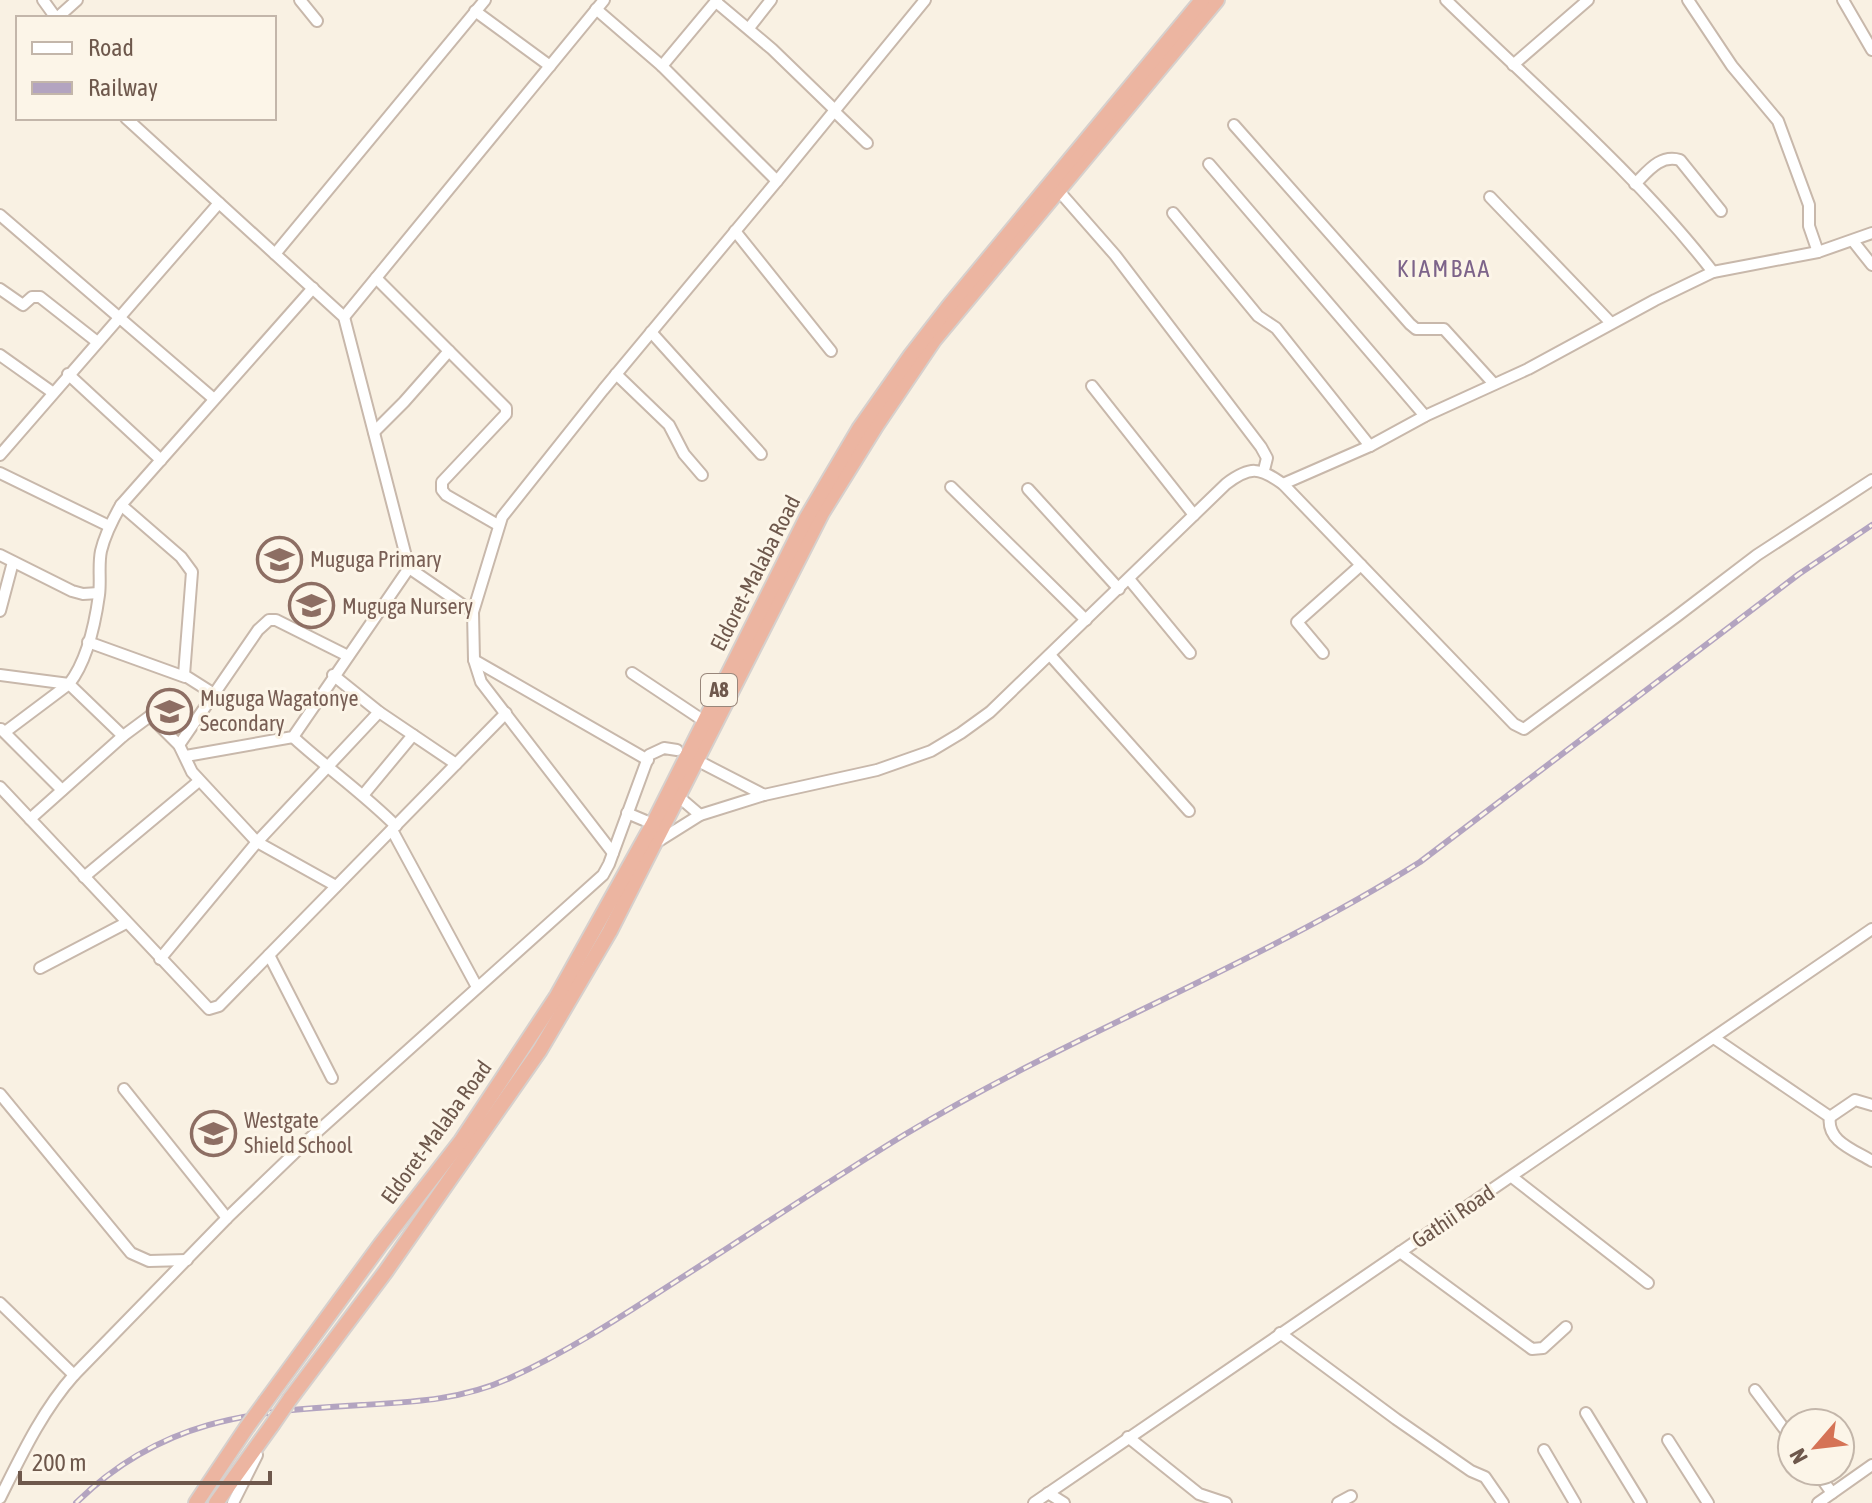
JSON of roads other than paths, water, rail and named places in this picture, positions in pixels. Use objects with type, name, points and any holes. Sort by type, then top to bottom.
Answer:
[{"type":"highway","name":"Eldoret-Malaba Road","points":[[196,1503],[266,1401],[461,1141],[527,1044],[593,934],[653,824],[807,517],[859,429],[949,306],[1202,0]]},
{"type":"highway","name":"Eldoret-Malaba Road","points":[[272,1425],[386,1271],[540,1050],[610,931],[822,513],[876,426],[934,340],[1217,0]]},
{"type":"highway","name":"A8","points":[[216,1503],[272,1425]]},
{"type":"street","points":[[43,0],[55,16]]},
{"type":"street","points":[[59,16],[77,0]]},
{"type":"street","points":[[300,0],[317,21]]},
{"type":"street","points":[[275,254],[485,0]]},
{"type":"street","points":[[344,317],[604,0]]},
{"type":"street","points":[[749,28],[771,0]]},
{"type":"street","points":[[613,853],[481,682],[474,660],[473,612],[498,525],[616,374],[836,112],[925,0]]},
{"type":"street","points":[[1446,0],[1635,184],[1713,272]]},
{"type":"street","points":[[1513,65],[1588,0]]},
{"type":"street","points":[[1688,0],[1732,66],[1778,121],[1809,205],[1809,226],[1818,252]]},
{"type":"street","points":[[1843,0],[1872,50]]},
{"type":"street","points":[[662,66],[717,1],[867,143]]},
{"type":"street","points":[[596,9],[662,66],[777,181]]},
{"type":"street","points":[[475,11],[550,66]]},
{"type":"street","points":[[128,120],[344,317],[409,568],[473,612]]},
{"type":"street","points":[[1234,125],[1410,324],[1416,329],[1444,329],[1494,384]]},
{"type":"street","points":[[1635,184],[1661,161],[1675,158],[1680,160],[1721,211]]},
{"type":"street","points":[[1209,164],[1425,416]]},
{"type":"street","points":[[1058,190],[1115,255],[1261,447],[1267,458],[1264,470]]},
{"type":"street","points":[[1490,197],[1611,323]]},
{"type":"street","points":[[0,455],[219,203]]},
{"type":"street","points":[[1173,213],[1258,316],[1276,328],[1370,446]]},
{"type":"street","points":[[0,215],[214,399]]},
{"type":"street","points":[[735,231],[831,351]]},
{"type":"street","points":[[1283,484],[1370,446],[1713,272],[1818,252],[1872,233]]},
{"type":"street","points":[[1853,241],[1872,265]]},
{"type":"street","points":[[376,278],[507,411],[442,482],[442,490],[482,518],[498,525]]},
{"type":"street","points":[[62,790],[3,730],[69,684],[76,675],[88,642],[99,593],[100,553],[109,526],[121,505],[313,288]]},
{"type":"street","points":[[0,289],[23,305],[32,297],[40,297],[96,341]]},
{"type":"street","points":[[651,332],[761,454]]},
{"type":"street","points":[[374,432],[449,351]]},
{"type":"street","points":[[0,355],[52,392]]},
{"type":"street","points":[[68,374],[161,460]]},
{"type":"street","points":[[616,374],[669,425],[684,454],[702,475]]},
{"type":"street","points":[[1092,386],[1194,515]]},
{"type":"street","points":[[655,843],[700,815],[764,795],[877,770],[931,751],[990,712],[1194,515],[1237,476],[1248,471],[1264,470],[1283,484],[1514,724],[1524,729],[1757,555],[1872,480]]},
{"type":"street","points":[[0,473],[109,526]]},
{"type":"street","points":[[951,487],[1086,620]]},
{"type":"street","points":[[1028,489],[1119,589]]},
{"type":"street","points":[[121,505],[181,557],[192,572],[185,677]]},
{"type":"street","points":[[0,555],[72,591],[99,593]]},
{"type":"street","points":[[0,611],[13,562]]},
{"type":"street","points":[[1323,653],[1297,622],[1361,565]]},
{"type":"street","points":[[186,756],[293,737],[409,568]]},
{"type":"street","points":[[1129,579],[1190,653]]},
{"type":"street","points":[[179,745],[258,630],[269,620],[276,620],[348,656]]},
{"type":"street","points":[[88,642],[185,677],[214,694]]},
{"type":"street","points":[[1050,655],[1189,811]]},
{"type":"street","points":[[474,660],[648,760]]},
{"type":"street","points":[[632,673],[704,721]]},
{"type":"street","points":[[0,675],[69,684],[123,736]]},
{"type":"street","points":[[333,675],[379,712],[456,764]]},
{"type":"street","points":[[160,959],[257,842],[379,712]]},
{"type":"street","points":[[0,787],[209,1009],[219,1006],[506,713]]},
{"type":"street","points":[[30,819],[123,736],[150,716],[179,745],[199,781],[257,842],[336,886]]},
{"type":"street","points":[[364,794],[413,735]]},
{"type":"street","points":[[293,737],[326,767],[364,794],[394,828],[477,987]]},
{"type":"street","points":[[0,1498],[38,1425],[57,1394],[74,1375],[308,1140],[603,875],[649,755],[664,748],[677,750]]},
{"type":"street","points":[[704,764],[764,795]]},
{"type":"street","points":[[84,877],[199,781]]},
{"type":"street","points":[[679,797],[700,815]]},
{"type":"street","points":[[627,813],[653,824]]},
{"type":"street","points":[[40,968],[126,923]]},
{"type":"street","name":"Gathii Road","points":[[1034,1503],[1872,929]]},
{"type":"street","points":[[269,955],[332,1078]]},
{"type":"street","points":[[1714,1038],[1830,1117]]},
{"type":"street","points":[[124,1089],[227,1218]]},
{"type":"street","points":[[0,1094],[131,1253],[149,1261],[187,1260]]},
{"type":"street","points":[[1830,1117],[1855,1100],[1872,1105]]},
{"type":"street","points":[[1830,1117],[1829,1130],[1834,1137],[1872,1161]]},
{"type":"street","points":[[1512,1177],[1648,1283]]},
{"type":"street","points":[[1400,1252],[1532,1349],[1543,1348],[1566,1327]]},
{"type":"street","points":[[0,1303],[74,1375]]},
{"type":"street","points":[[1280,1333],[1396,1419],[1471,1471],[1485,1477],[1503,1503]]},
{"type":"street","points":[[1755,1390],[1776,1418]]},
{"type":"street","points":[[1586,1413],[1641,1503]]},
{"type":"street","points":[[233,1503],[272,1425]]},
{"type":"street","points":[[1128,1437],[1190,1488],[1205,1497],[1226,1503]]},
{"type":"street","points":[[1668,1440],[1708,1503]]},
{"type":"street","points":[[1544,1450],[1575,1503]]},
{"type":"street","points":[[1818,1503],[1872,1465]]},
{"type":"street","points":[[1828,1487],[1832,1493]]},
{"type":"street","points":[[1048,1493],[1064,1503]]},
{"type":"street","points":[[1338,1503],[1351,1496]]},
{"type":"railway","points":[[76,1503],[108,1475],[140,1454],[208,1425],[281,1411],[419,1401],[456,1395],[510,1378],[551,1358],[629,1312],[904,1135],[967,1099],[1293,934],[1420,862],[1799,574],[1872,525]]},
{"type":"place","name":"Muguga Primary","points":[[279,559]]},
{"type":"place","name":"Muguga Nursery","points":[[311,606]]},
{"type":"place","name":"Muguga Wagatonye Secondary","points":[[169,711]]},
{"type":"place","name":"Westgate Shield School","points":[[213,1133]]},
{"type":"district","name":"KIAMBAA","points":[[1444,269]]}]
